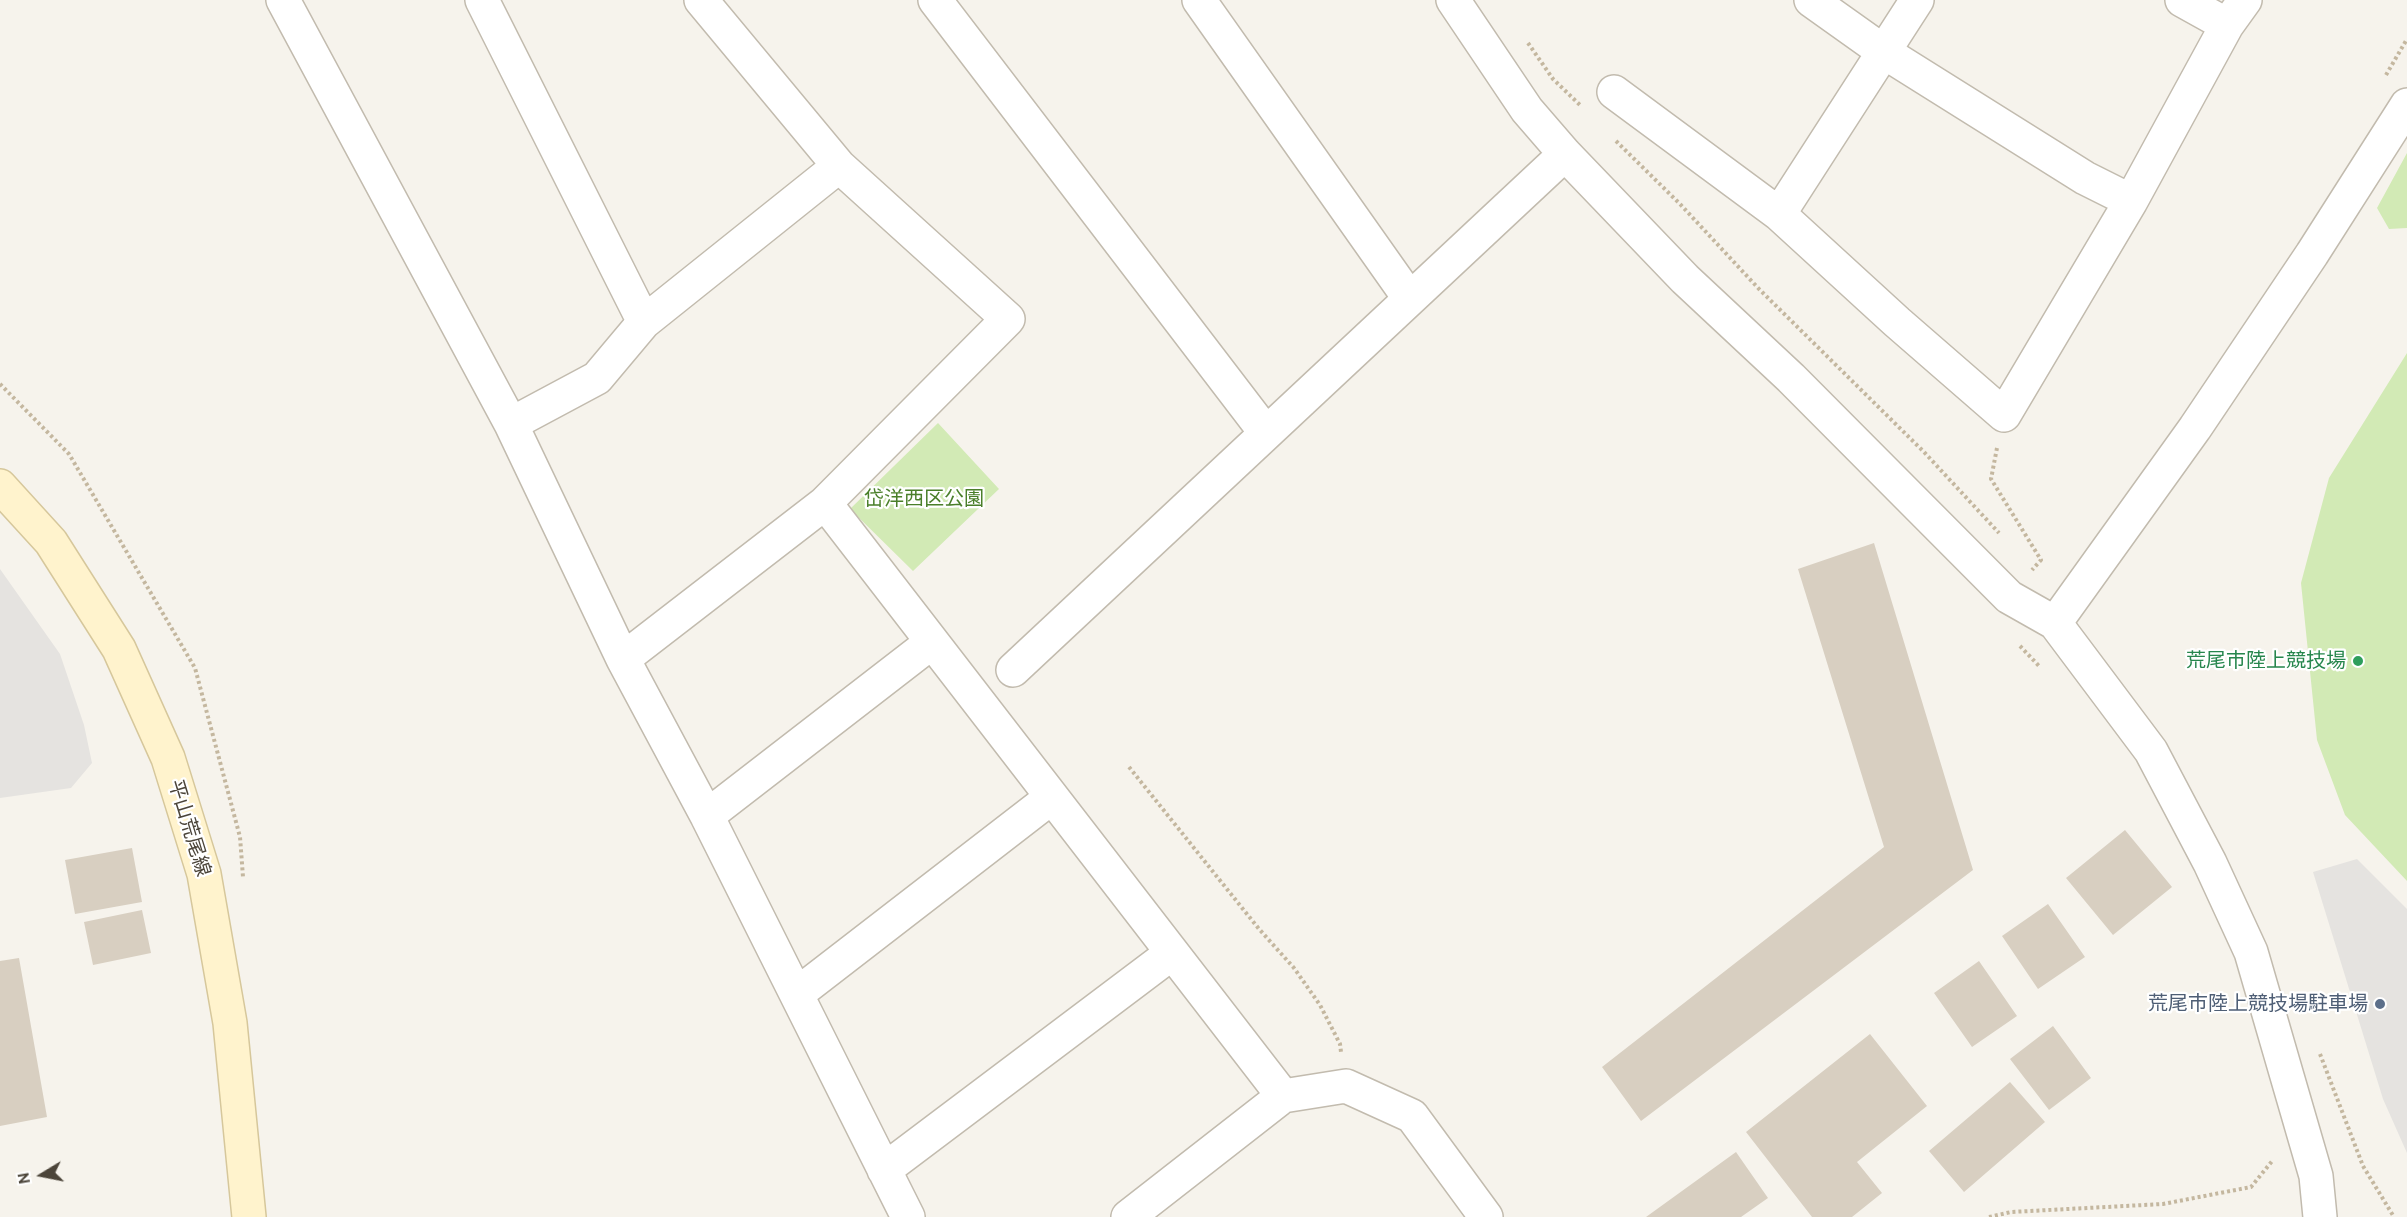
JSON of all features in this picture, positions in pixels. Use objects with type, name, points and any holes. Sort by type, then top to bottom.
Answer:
[{"type":"main road","name":"平山荒尾線","points":[[0,486],[51,542],[119,649],[168,758],[206,886],[230,1023],[249,1217]]},
{"type":"street","points":[[283,0],[511,424],[623,659],[707,816],[908,1217]]},
{"type":"street","points":[[482,0],[644,322]]},
{"type":"street","points":[[623,659],[825,503],[1008,319],[839,166],[701,0]]},
{"type":"street","points":[[935,0],[1266,433]]},
{"type":"street","points":[[1199,0],[1410,299]]},
{"type":"street","points":[[1453,0],[1527,110],[1565,154],[1685,279],[1791,378],[2010,597],[2060,617],[2151,751],[2210,863],[2251,952],[2316,1176],[2320,1217]]},
{"type":"street","points":[[1811,0],[1884,51],[2085,178],[2131,201]]},
{"type":"street","points":[[1779,214],[1917,0]]},
{"type":"street","points":[[1614,92],[1779,214],[1897,322],[2004,415],[2131,201],[2236,13],[2182,0]]},
{"type":"street","points":[[2060,617],[2195,428],[2407,105]]},
{"type":"street","points":[[1012,670],[1565,154]]},
{"type":"street","points":[[511,424],[597,378],[644,322],[839,166]]},
{"type":"street","points":[[825,503],[1283,1096]]},
{"type":"street","points":[[707,816],[932,642]]},
{"type":"street","points":[[797,994],[1052,796]]},
{"type":"street","points":[[885,1170],[1172,953]]},
{"type":"street","points":[[1128,1217],[1283,1096],[1346,1086],[1412,1116],[1486,1217]]},
{"type":"path","points":[[1526,39],[1553,79],[1587,112]]},
{"type":"path","points":[[1612,137],[1680,204],[1759,289],[1924,452],[2005,540]]},
{"type":"path","points":[[2004,415],[1991,479],[2041,560],[2031,571]]},
{"type":"path","points":[[2025,564],[2060,617]]},
{"type":"path","points":[[2015,640],[2047,674]]},
{"type":"path","points":[[1129,767],[1259,929],[1294,968],[1320,1005],[1340,1044],[1346,1086]]},
{"type":"path","points":[[1989,1217],[2011,1212],[2163,1204],[2251,1187],[2278,1155]]},
{"type":"green space","points":[[2407,153],[2407,228],[2389,229],[2377,208]]},
{"type":"green space","name":"荒尾市陸上競技場","points":[[2407,353],[2407,881],[2345,815],[2317,740],[2301,583],[2329,478]]},
{"type":"green space","name":"岱洋西区公園","points":[[938,423],[999,489],[913,571],[850,509]]},
{"type":"shaded area","points":[[0,569],[60,654],[84,725],[92,763],[71,788],[0,798]]},
{"type":"shaded area","name":"荒尾市陸上競技場駐車場","points":[[2357,859],[2407,909],[2407,1153],[2383,1099],[2313,872]]},
{"type":"building","points":[[1874,543],[1973,870],[1641,1121],[1602,1067],[1884,847],[1798,569]]},
{"type":"building","points":[[2125,830],[2172,887],[2113,935],[2066,878]]},
{"type":"building","points":[[132,848],[142,902],[75,914],[65,860]]},
{"type":"building","points":[[2048,904],[2085,957],[2038,989],[2002,936]]},
{"type":"building","points":[[142,910],[151,953],[93,965],[84,922]]},
{"type":"building","points":[[19,958],[47,1117],[0,1126],[0,961]]},
{"type":"building","points":[[1979,961],[2017,1016],[1972,1047],[1934,993]]},
{"type":"building","points":[[2053,1026],[2091,1078],[2049,1110],[2010,1059]]},
{"type":"building","points":[[1870,1034],[1927,1106],[1857,1162],[1882,1193],[1852,1217],[1812,1217],[1746,1132]]},
{"type":"building","points":[[2010,1082],[2045,1122],[1964,1192],[1929,1151]]},
{"type":"building","points":[[1736,1152],[1768,1198],[1741,1217],[1646,1217]]},
{"type":"place","name":"荒尾市陸上競技場","points":[[2358,661]]},
{"type":"place","name":"荒尾市陸上競技場駐車場","points":[[2380,1004]]}]
